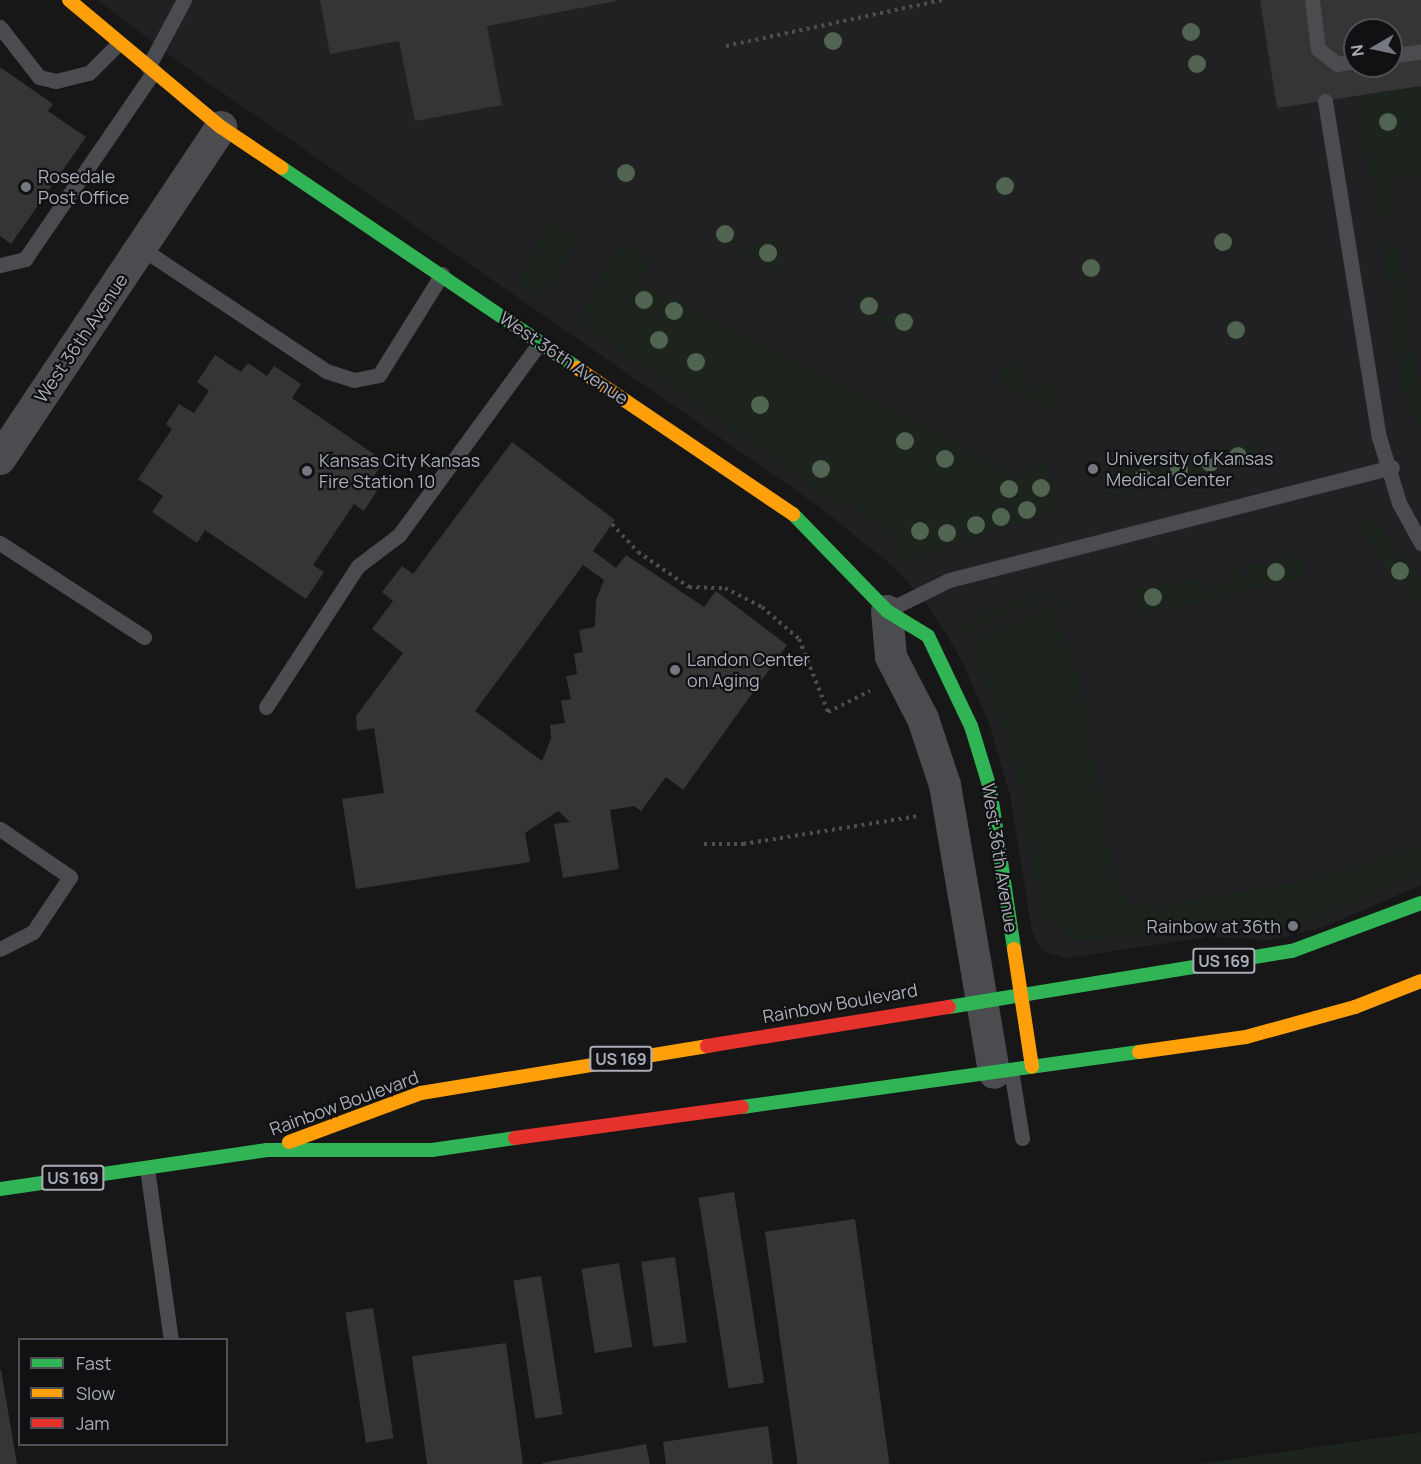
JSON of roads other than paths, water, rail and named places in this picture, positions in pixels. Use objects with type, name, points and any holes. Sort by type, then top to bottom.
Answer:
[{"type":"main road","name":"West 36th Avenue","points":[[69,0],[221,127],[442,274],[808,524],[887,611],[928,636],[971,726],[1003,856],[1019,993],[1032,1067]]},
{"type":"main road","name":"Rainbow Boulevard","points":[[267,1150],[421,1093],[982,998],[1292,951],[1421,903]]},
{"type":"main road","name":"Rainbow Boulevard","points":[[0,1189],[267,1150],[432,1150],[1246,1037],[1355,1007],[1421,981]]},
{"type":"street","name":"West 36th Avenue","points":[[0,459],[221,127]]},
{"type":"street","points":[[887,611],[891,657],[923,719],[945,785],[982,998],[1002,1071]]},
{"type":"lane","points":[[0,265],[25,259],[151,69],[184,0]]},
{"type":"lane","points":[[1312,0],[1318,49],[1337,64],[1343,63]]},
{"type":"lane","points":[[0,27],[39,77],[56,81],[89,73],[119,43]]},
{"type":"lane","points":[[1403,54],[1421,51]]},
{"type":"lane","points":[[1325,101],[1379,437],[1392,467],[1399,503],[1421,543]]},
{"type":"lane","points":[[141,248],[326,371],[354,380],[379,375],[442,274]]},
{"type":"lane","points":[[266,706],[358,566],[399,535],[540,342]]},
{"type":"lane","points":[[887,611],[949,580],[1392,467]]},
{"type":"lane","points":[[0,543],[144,637]]},
{"type":"lane","points":[[0,829],[70,877],[33,932],[0,949]]},
{"type":"lane","points":[[1002,1071],[1022,1138]]},
{"type":"lane","points":[[147,1168],[171,1338]]},
{"type":"place","name":"Rosedale Post Office","points":[[26,187]]},
{"type":"place","name":"University of Kansas Medical Center","points":[[1093,469]]},
{"type":"place","name":"Kansas City Kansas Fire Station 10","points":[[307,471]]},
{"type":"place","name":"Landon Center on Aging","points":[[675,670]]},
{"type":"place","name":"Rainbow at 36th","points":[[1293,926]]}]
